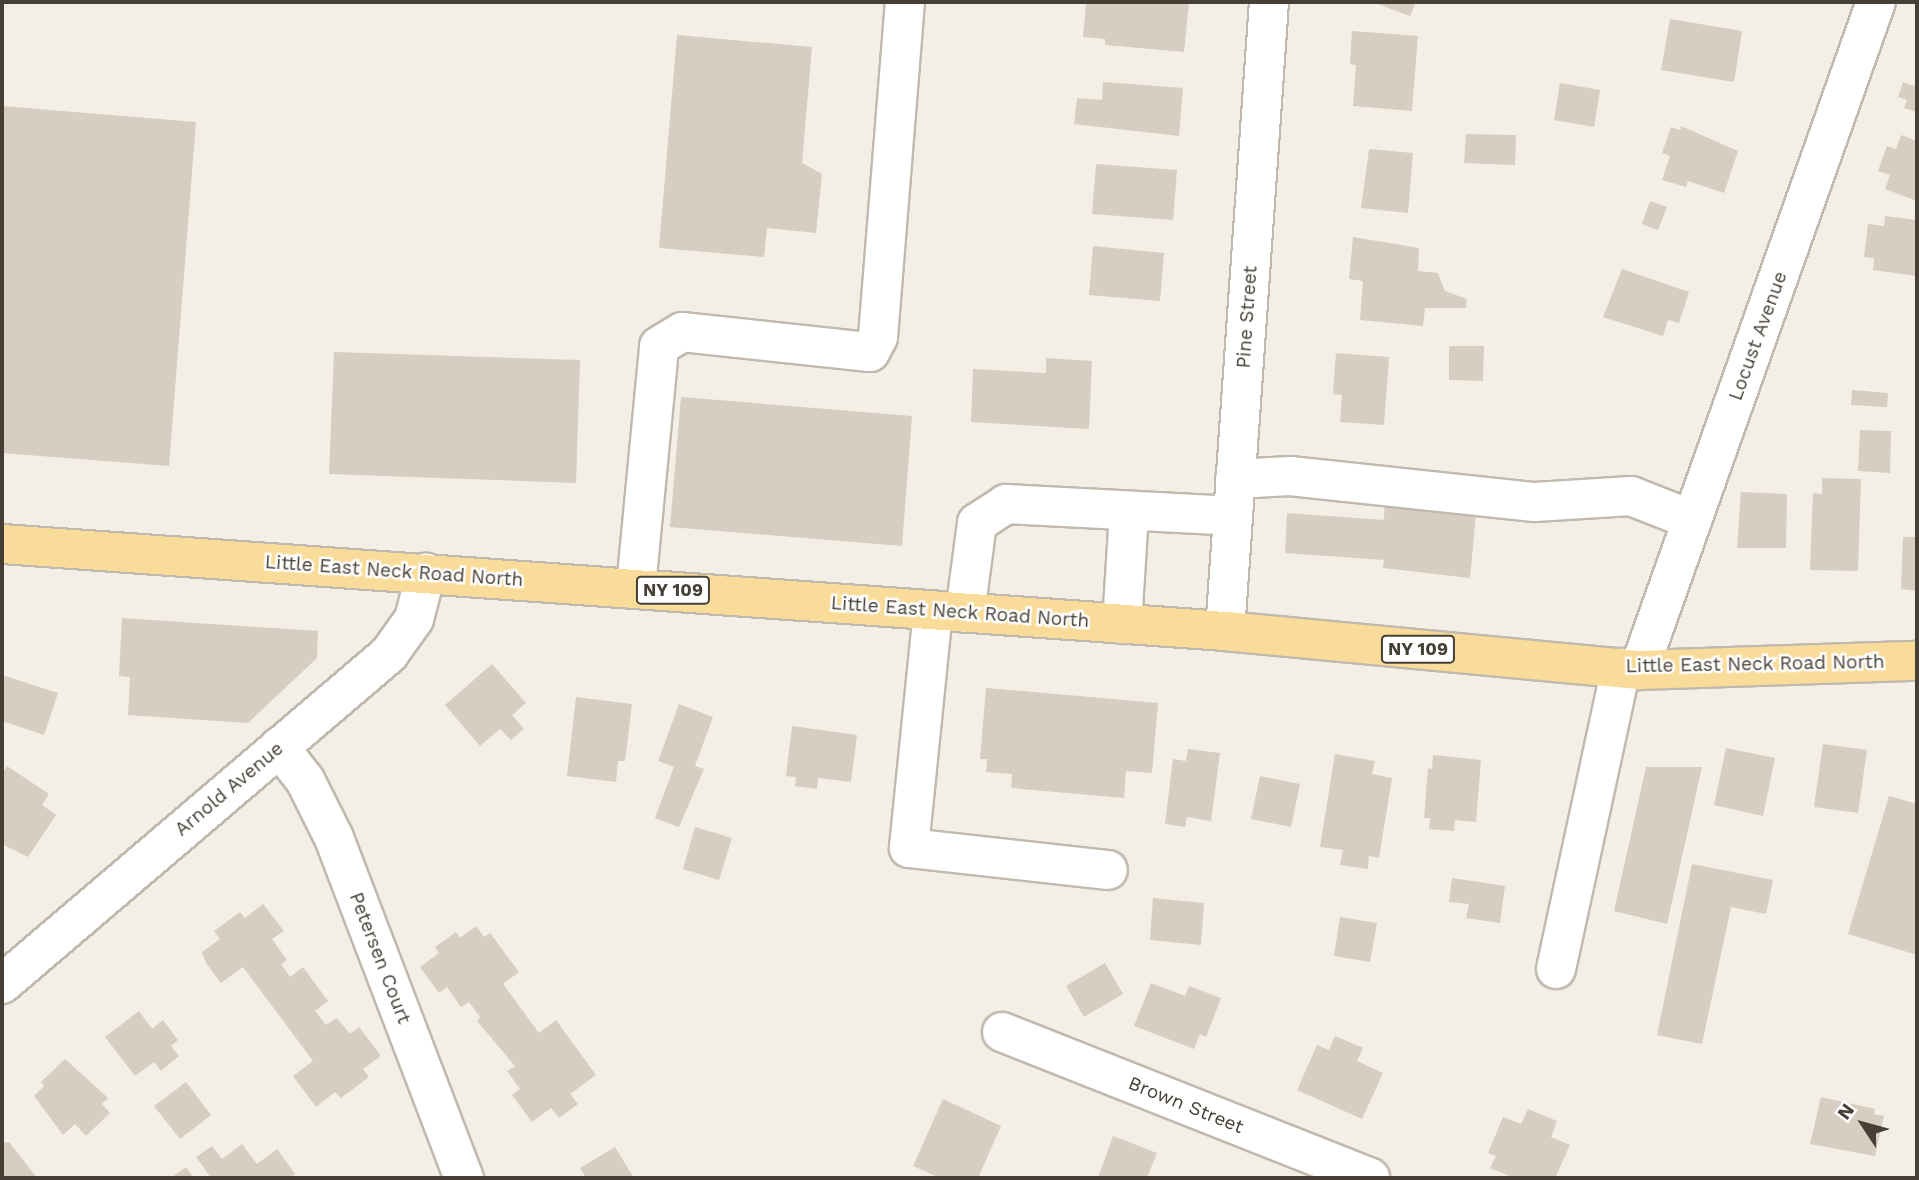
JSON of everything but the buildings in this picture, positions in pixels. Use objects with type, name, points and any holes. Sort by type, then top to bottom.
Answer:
[{"type":"main road","name":"Little East Neck Road North","points":[[2,544],[1225,631],[1630,669],[1917,661]]},
{"type":"street","points":[[636,587],[659,346],[682,332],[870,352],[878,337],[905,2]]},
{"type":"street","name":"Pine Street","points":[[1225,631],[1269,2]]},
{"type":"street","name":"Locust Avenue","points":[[1556,969],[1630,669],[1692,520],[1876,2]]},
{"type":"street","points":[[1236,479],[1290,476],[1484,493],[1535,502],[1631,496],[1692,520]]},
{"type":"street","points":[[1108,870],[909,848],[949,612],[977,523],[1006,504],[1233,516]]},
{"type":"street","points":[[1122,624],[1129,512]]},
{"type":"street","name":"Arnold Avenue","points":[[2,984],[400,642],[420,605],[426,573]]},
{"type":"street","name":"Petersen Court","points":[[279,747],[305,780],[334,838],[464,1178]]},
{"type":"street","name":"Brown Street","points":[[1002,1032],[1370,1178]]}]
